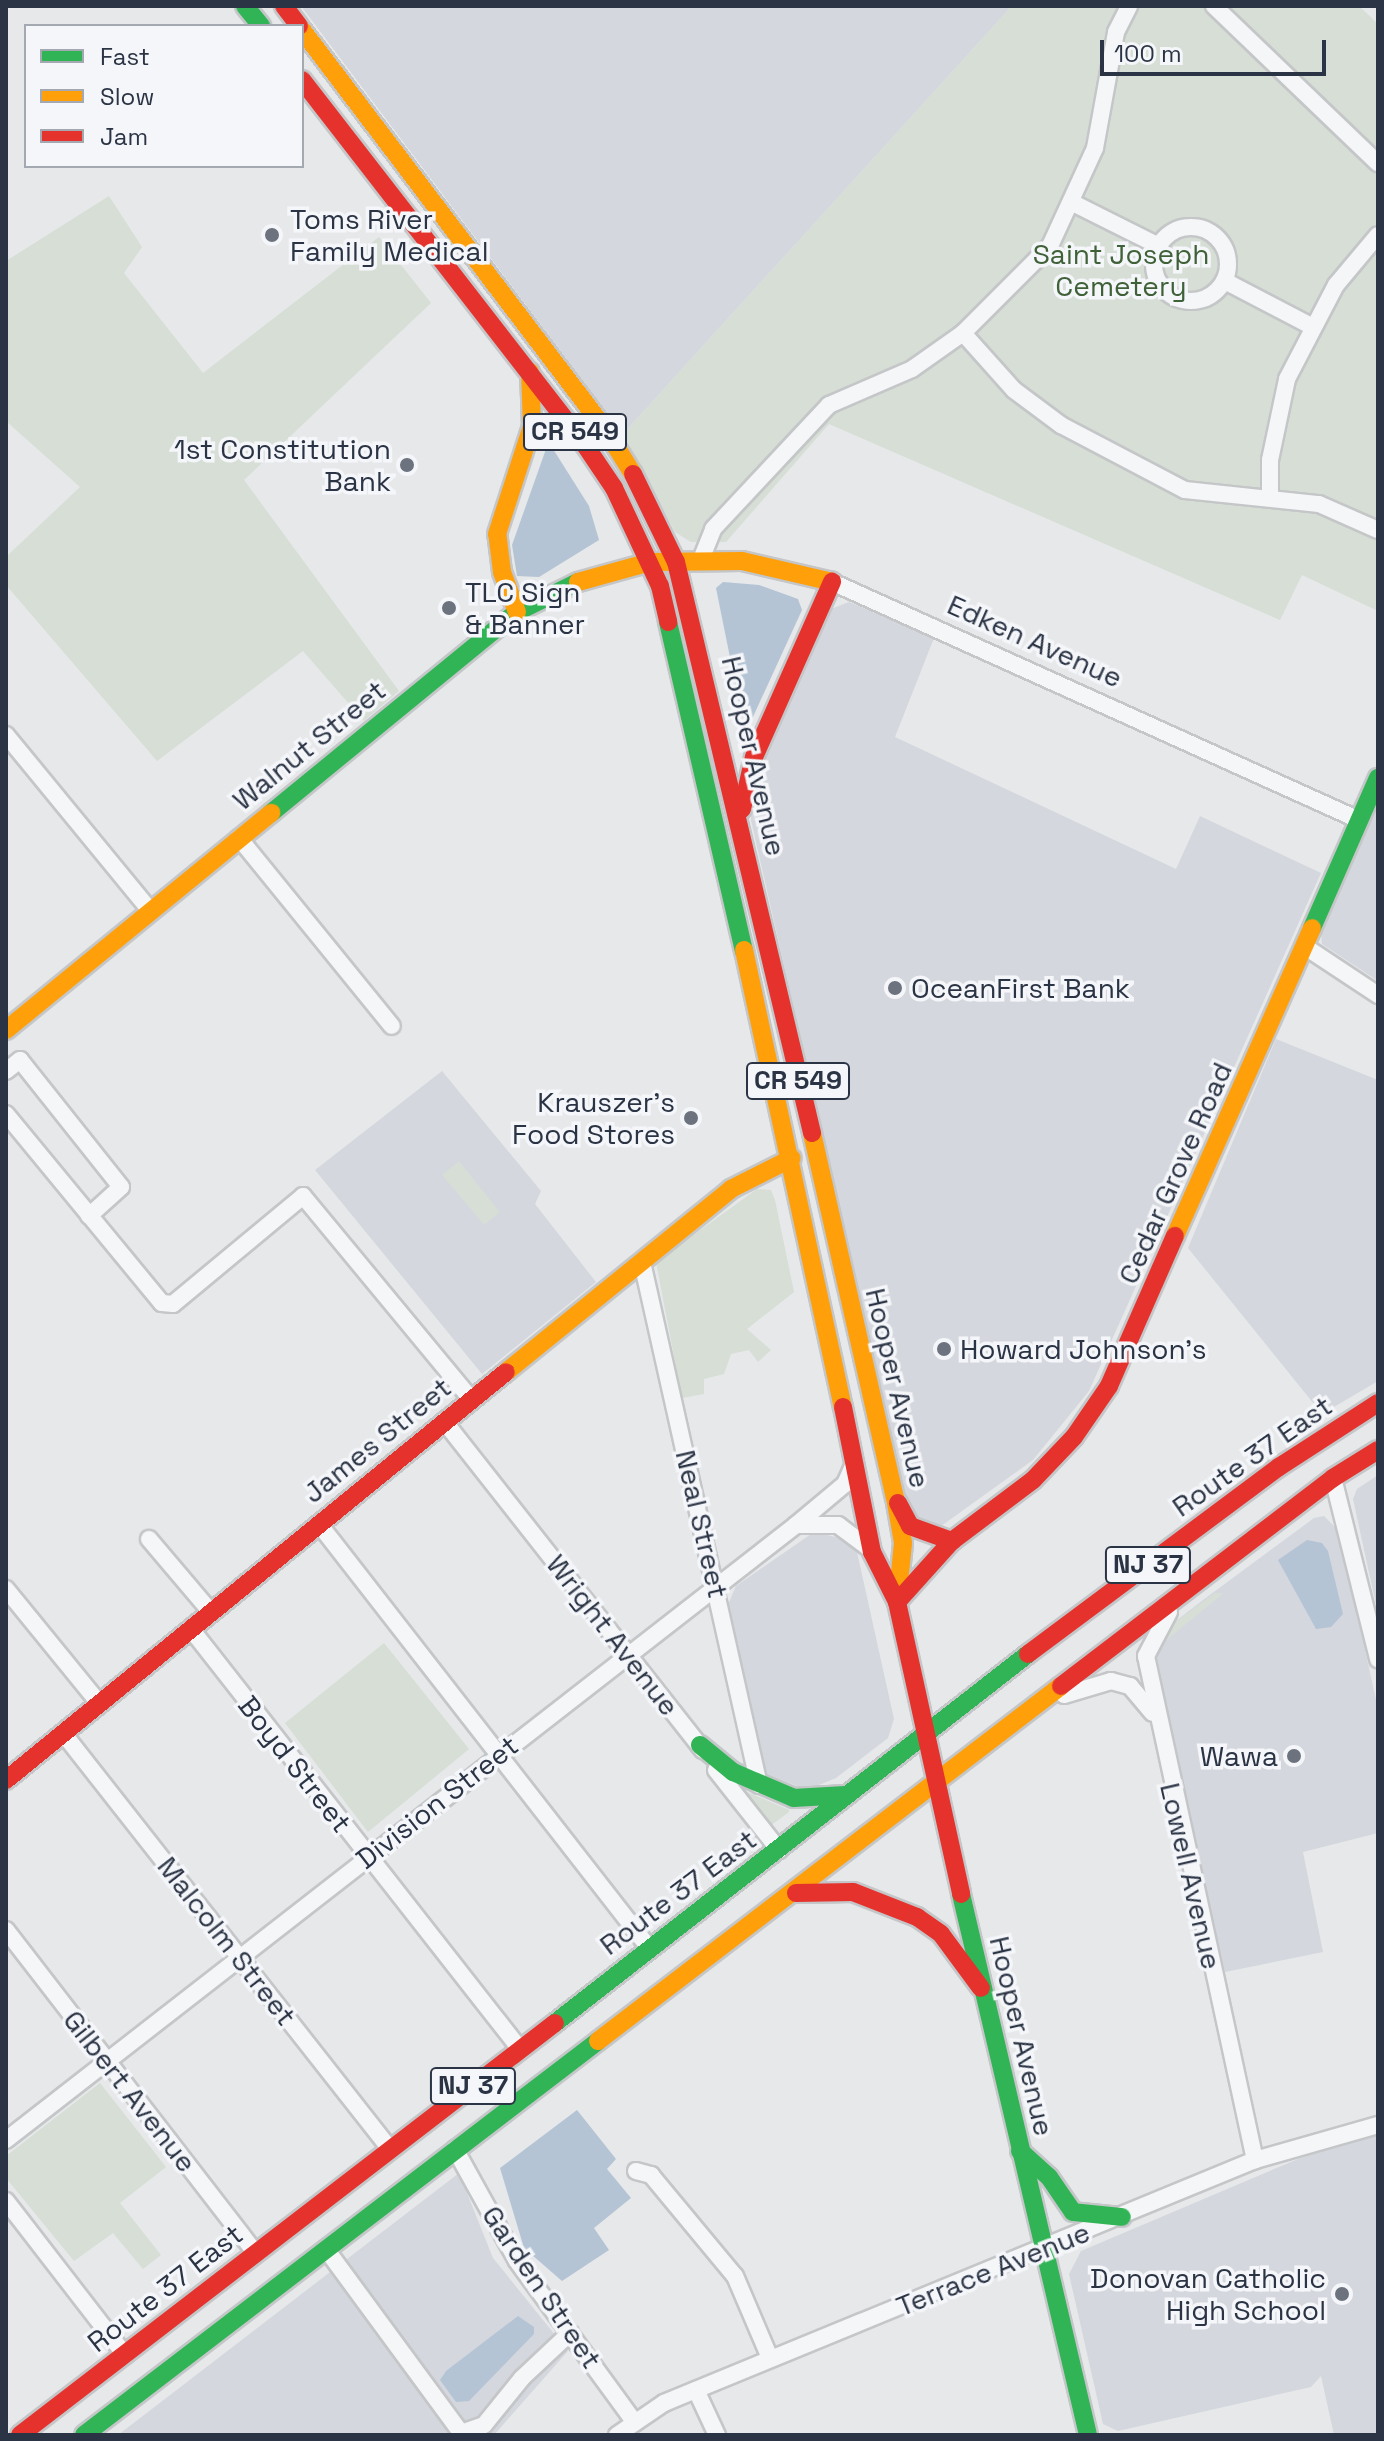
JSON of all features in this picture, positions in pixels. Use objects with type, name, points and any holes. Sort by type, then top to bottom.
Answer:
[{"type":"main road","points":[[245,6],[261,24]]},
{"type":"main road","points":[[253,6],[262,24]]},
{"type":"main road","name":"Hooper Avenue","points":[[284,6],[298,24]]},
{"type":"main road","name":"Hooper Avenue","points":[[304,32],[605,429],[628,464],[676,562],[741,823],[895,1497],[903,1543],[897,1602]]},
{"type":"main road","name":"Hooper Avenue","points":[[304,83],[530,372],[614,488],[650,562],[670,620],[857,1457],[872,1552],[897,1602],[923,1733],[981,1988],[1088,2435]]},
{"type":"main road","points":[[517,612],[502,572],[497,534],[532,426],[530,372]]},
{"type":"main road","name":"Edken Avenue","points":[[676,562],[742,561],[832,582]]},
{"type":"main road","name":"Walnut Street","points":[[8,1024],[517,612],[569,583],[650,562],[676,562]]},
{"type":"main road","points":[[741,823],[744,788],[754,757],[832,582]]},
{"type":"main road","name":"Cedar Grove Road","points":[[897,1602],[952,1541],[992,1513],[1074,1437],[1109,1386],[1378,778]]},
{"type":"main road","name":"James Street","points":[[6,1780],[731,1189],[792,1158]]},
{"type":"main road","name":"Route 37 East","points":[[20,2435],[779,1850],[923,1733],[1279,1467],[1378,1403]]},
{"type":"main road","name":"NJ 37","points":[[84,2435],[455,2149],[796,1893],[1333,1478],[1378,1450]]},
{"type":"main road","points":[[895,1497],[910,1526],[952,1541]]},
{"type":"main road","points":[[700,1745],[760,1786],[794,1798],[845,1795]]},
{"type":"main road","points":[[796,1893],[853,1892],[917,1917],[941,1934],[981,1988]]},
{"type":"main road","points":[[1020,2151],[1049,2177],[1073,2212],[1122,2217]]},
{"type":"street","points":[[700,562],[713,529],[829,405],[912,369],[963,333],[1050,246],[1095,148],[1116,32],[1129,6]]},
{"type":"street","points":[[1214,6],[1378,163]]},
{"type":"street","points":[[1071,202],[1159,246]]},
{"type":"street","points":[[1203,229],[1214,234],[1228,256],[1225,281],[1208,297],[1174,297],[1158,281],[1159,246],[1178,230],[1203,229]]},
{"type":"street","points":[[1270,498],[1278,418],[1287,379],[1311,326],[1336,285],[1378,235]]},
{"type":"street","points":[[1225,281],[1311,326]]},
{"type":"street","points":[[963,333],[1014,390],[1074,433],[1185,490],[1319,504],[1378,530]]},
{"type":"street","name":"Edken Avenue","points":[[832,582],[1359,820]]},
{"type":"street","points":[[6,735],[150,910]]},
{"type":"street","points":[[239,838],[392,1026]]},
{"type":"street","points":[[1304,946],[1378,995]]},
{"type":"street","points":[[6,1071],[20,1060],[121,1187],[89,1216]]},
{"type":"street","points":[[6,1114],[155,1297],[173,1304],[303,1196],[471,1399]]},
{"type":"street","name":"Neal Street","points":[[642,1262],[760,1786]]},
{"type":"street","name":"Wright Avenue","points":[[444,1421],[779,1850]]},
{"type":"street","name":"Division Street","points":[[6,2140],[627,1652],[796,1525],[845,1484],[857,1457]]},
{"type":"street","points":[[1333,1478],[1378,1659]]},
{"type":"street","points":[[319,1524],[650,1949]]},
{"type":"street","points":[[796,1525],[838,1525],[858,1535],[872,1552]]},
{"type":"street","points":[[149,1539],[211,1612]]},
{"type":"street","points":[[6,1589],[99,1703]]},
{"type":"street","name":"Lowell Avenue","points":[[1178,1598],[1146,1649],[1156,1719],[1255,2160]]},
{"type":"street","name":"Boyd Street","points":[[191,1629],[520,2049]]},
{"type":"street","points":[[1040,1704],[1111,1681],[1144,1697],[1156,1719]]},
{"type":"street","name":"Malcolm Street","points":[[63,1733],[390,2149]]},
{"type":"street","name":"Gilbert Avenue","points":[[6,1930],[255,2252]]},
{"type":"street","name":"Terrace Avenue","points":[[617,2435],[696,2390],[770,2358],[1043,2251],[1255,2160],[1378,2125]]},
{"type":"street","name":"Garden Street","points":[[455,2149],[517,2261],[635,2423]]},
{"type":"street","points":[[636,2171],[651,2175],[735,2276],[770,2358]]},
{"type":"street","points":[[6,2201],[125,2355]]},
{"type":"street","points":[[326,2249],[461,2433],[484,2425],[522,2378],[570,2333]]},
{"type":"street","points":[[696,2390],[717,2435]]},
{"type":"shaded area","points":[[301,6],[1012,6],[623,434]]},
{"type":"shaded area","points":[[849,602],[934,638],[895,737],[1176,869],[1200,816],[1321,873],[1089,1391],[1033,1460],[937,1529],[908,1513],[751,820],[752,785],[831,609]]},
{"type":"shaded area","points":[[1375,806],[1378,808],[1378,981],[1322,944],[1321,933]]},
{"type":"shaded area","points":[[1276,1039],[1378,1080],[1378,1381],[1322,1414],[1188,1248]]},
{"type":"shaded area","points":[[442,1071],[541,1191],[535,1204],[596,1282],[482,1374],[315,1170]]},
{"type":"shaded area","points":[[1378,1475],[1378,1614],[1353,1499],[1357,1489]]},
{"type":"shaded area","points":[[1324,1516],[1339,1531],[1378,1709],[1378,1833],[1303,1852],[1323,1952],[1225,1972],[1152,1650],[1159,1634],[1314,1518]]},
{"type":"shaded area","points":[[814,1532],[840,1538],[857,1552],[894,1719],[888,1738],[836,1778],[807,1790],[765,1773],[727,1607],[736,1586]]},
{"type":"shaded area","points":[[1378,2132],[1378,2435],[1334,2435],[1321,2376],[1311,2387],[1118,2431],[1103,2424],[1069,2274],[1081,2251],[1298,2159]]},
{"type":"shaded area","points":[[459,2173],[493,2258],[568,2351],[494,2435],[118,2435]]},
{"type":"green space","name":"Saint Joseph Cemetery","points":[[1012,6],[1359,6],[1378,24],[1378,611],[1302,575],[1280,620],[829,424],[726,542],[691,542],[675,532],[623,434]]},
{"type":"green space","points":[[109,196],[142,247],[124,273],[203,373],[379,237],[431,303],[244,480],[399,691],[364,721],[303,651],[157,761],[6,585],[6,557],[80,487],[6,421],[6,261]]},
{"type":"green space","points":[[459,1161],[500,1212],[484,1225],[442,1175]]},
{"type":"green space","points":[[757,1189],[771,1190],[775,1200],[794,1292],[747,1329],[771,1350],[758,1362],[749,1350],[731,1354],[724,1374],[704,1379],[704,1394],[682,1398],[656,1262]]},
{"type":"green space","points":[[1215,1593],[1224,1593],[1158,1647],[1159,1634]]},
{"type":"green space","points":[[384,1643],[469,1749],[368,1832],[285,1723]]},
{"type":"green space","points":[[745,1791],[789,1810],[789,1812],[770,1826]]},
{"type":"green space","points":[[100,2083],[166,2167],[120,2203],[161,2255],[143,2269],[113,2233],[74,2261],[6,2178],[6,2156]]},
{"type":"water","points":[[546,449],[553,449],[589,506],[599,540],[539,577],[517,576],[512,545]]},
{"type":"water","points":[[723,582],[759,585],[798,599],[802,610],[752,719],[742,717],[716,588]]},
{"type":"water","points":[[1307,1540],[1322,1543],[1328,1551],[1343,1614],[1331,1627],[1316,1629],[1278,1560]]},
{"type":"water","points":[[577,2110],[616,2159],[607,2169],[631,2198],[594,2228],[609,2250],[562,2281],[524,2248],[500,2168]]},
{"type":"water","points":[[518,2316],[534,2327],[534,2334],[469,2401],[456,2402],[440,2380],[446,2371]]},
{"type":"traffic: fast","points":[[245,6],[259,24]]},
{"type":"traffic: fast","points":[[271,813],[517,612],[578,582]]},
{"type":"traffic: fast","points":[[668,622],[744,950]]},
{"type":"traffic: fast","points":[[1312,928],[1378,778]]},
{"type":"traffic: fast","points":[[555,2023],[1028,1654]]},
{"type":"traffic: fast","points":[[700,1745],[733,1772],[794,1798],[845,1795]]},
{"type":"traffic: fast","points":[[961,1894],[1088,2435]]},
{"type":"traffic: fast","points":[[84,2435],[598,2041]]},
{"type":"traffic: fast","points":[[1020,2151],[1049,2177],[1073,2212],[1122,2217]]},
{"type":"traffic: slow","points":[[304,33],[605,429],[633,474]]},
{"type":"traffic: slow","points":[[517,612],[502,572],[497,534],[532,426],[530,372]]},
{"type":"traffic: slow","points":[[578,582],[650,562],[742,561],[832,582]]},
{"type":"traffic: slow","points":[[6,1030],[271,813]]},
{"type":"traffic: slow","points":[[1175,1236],[1312,928]]},
{"type":"traffic: slow","points":[[744,950],[843,1407]]},
{"type":"traffic: slow","points":[[812,1133],[895,1497],[903,1543],[897,1602]]},
{"type":"traffic: slow","points":[[506,1372],[731,1189],[792,1158]]},
{"type":"traffic: slow","points":[[598,2041],[1061,1686]]},
{"type":"traffic: jam","points":[[284,6],[298,24]]},
{"type":"traffic: jam","points":[[304,83],[585,445],[614,488],[660,586],[668,622]]},
{"type":"traffic: jam","points":[[633,474],[676,562],[812,1133]]},
{"type":"traffic: jam","points":[[742,809],[754,757],[832,582]]},
{"type":"traffic: jam","points":[[897,1602],[952,1541],[1033,1480],[1074,1437],[1109,1386],[1175,1236]]},
{"type":"traffic: jam","points":[[6,1780],[506,1372]]},
{"type":"traffic: jam","points":[[1028,1654],[1279,1467],[1378,1403]]},
{"type":"traffic: jam","points":[[843,1407],[872,1552],[897,1602],[961,1894]]},
{"type":"traffic: jam","points":[[1061,1686],[1333,1478],[1378,1450]]},
{"type":"traffic: jam","points":[[898,1503],[910,1526],[952,1541]]},
{"type":"traffic: jam","points":[[796,1893],[853,1892],[917,1917],[941,1934],[981,1988]]},
{"type":"traffic: jam","points":[[20,2435],[555,2023]]},
{"type":"place","name":"Toms River Family Medical","points":[[272,235]]},
{"type":"place","name":"1st Constitution Bank","points":[[407,465]]},
{"type":"place","name":"TLC Sign & Banner","points":[[449,608]]},
{"type":"place","name":"OceanFirst Bank","points":[[895,988]]},
{"type":"place","name":"Krauszer's Food Stores","points":[[691,1118]]},
{"type":"place","name":"Howard Johnson's","points":[[944,1349]]},
{"type":"place","name":"Wawa","points":[[1294,1756]]},
{"type":"place","name":"Donovan Catholic High School","points":[[1342,2294]]}]
